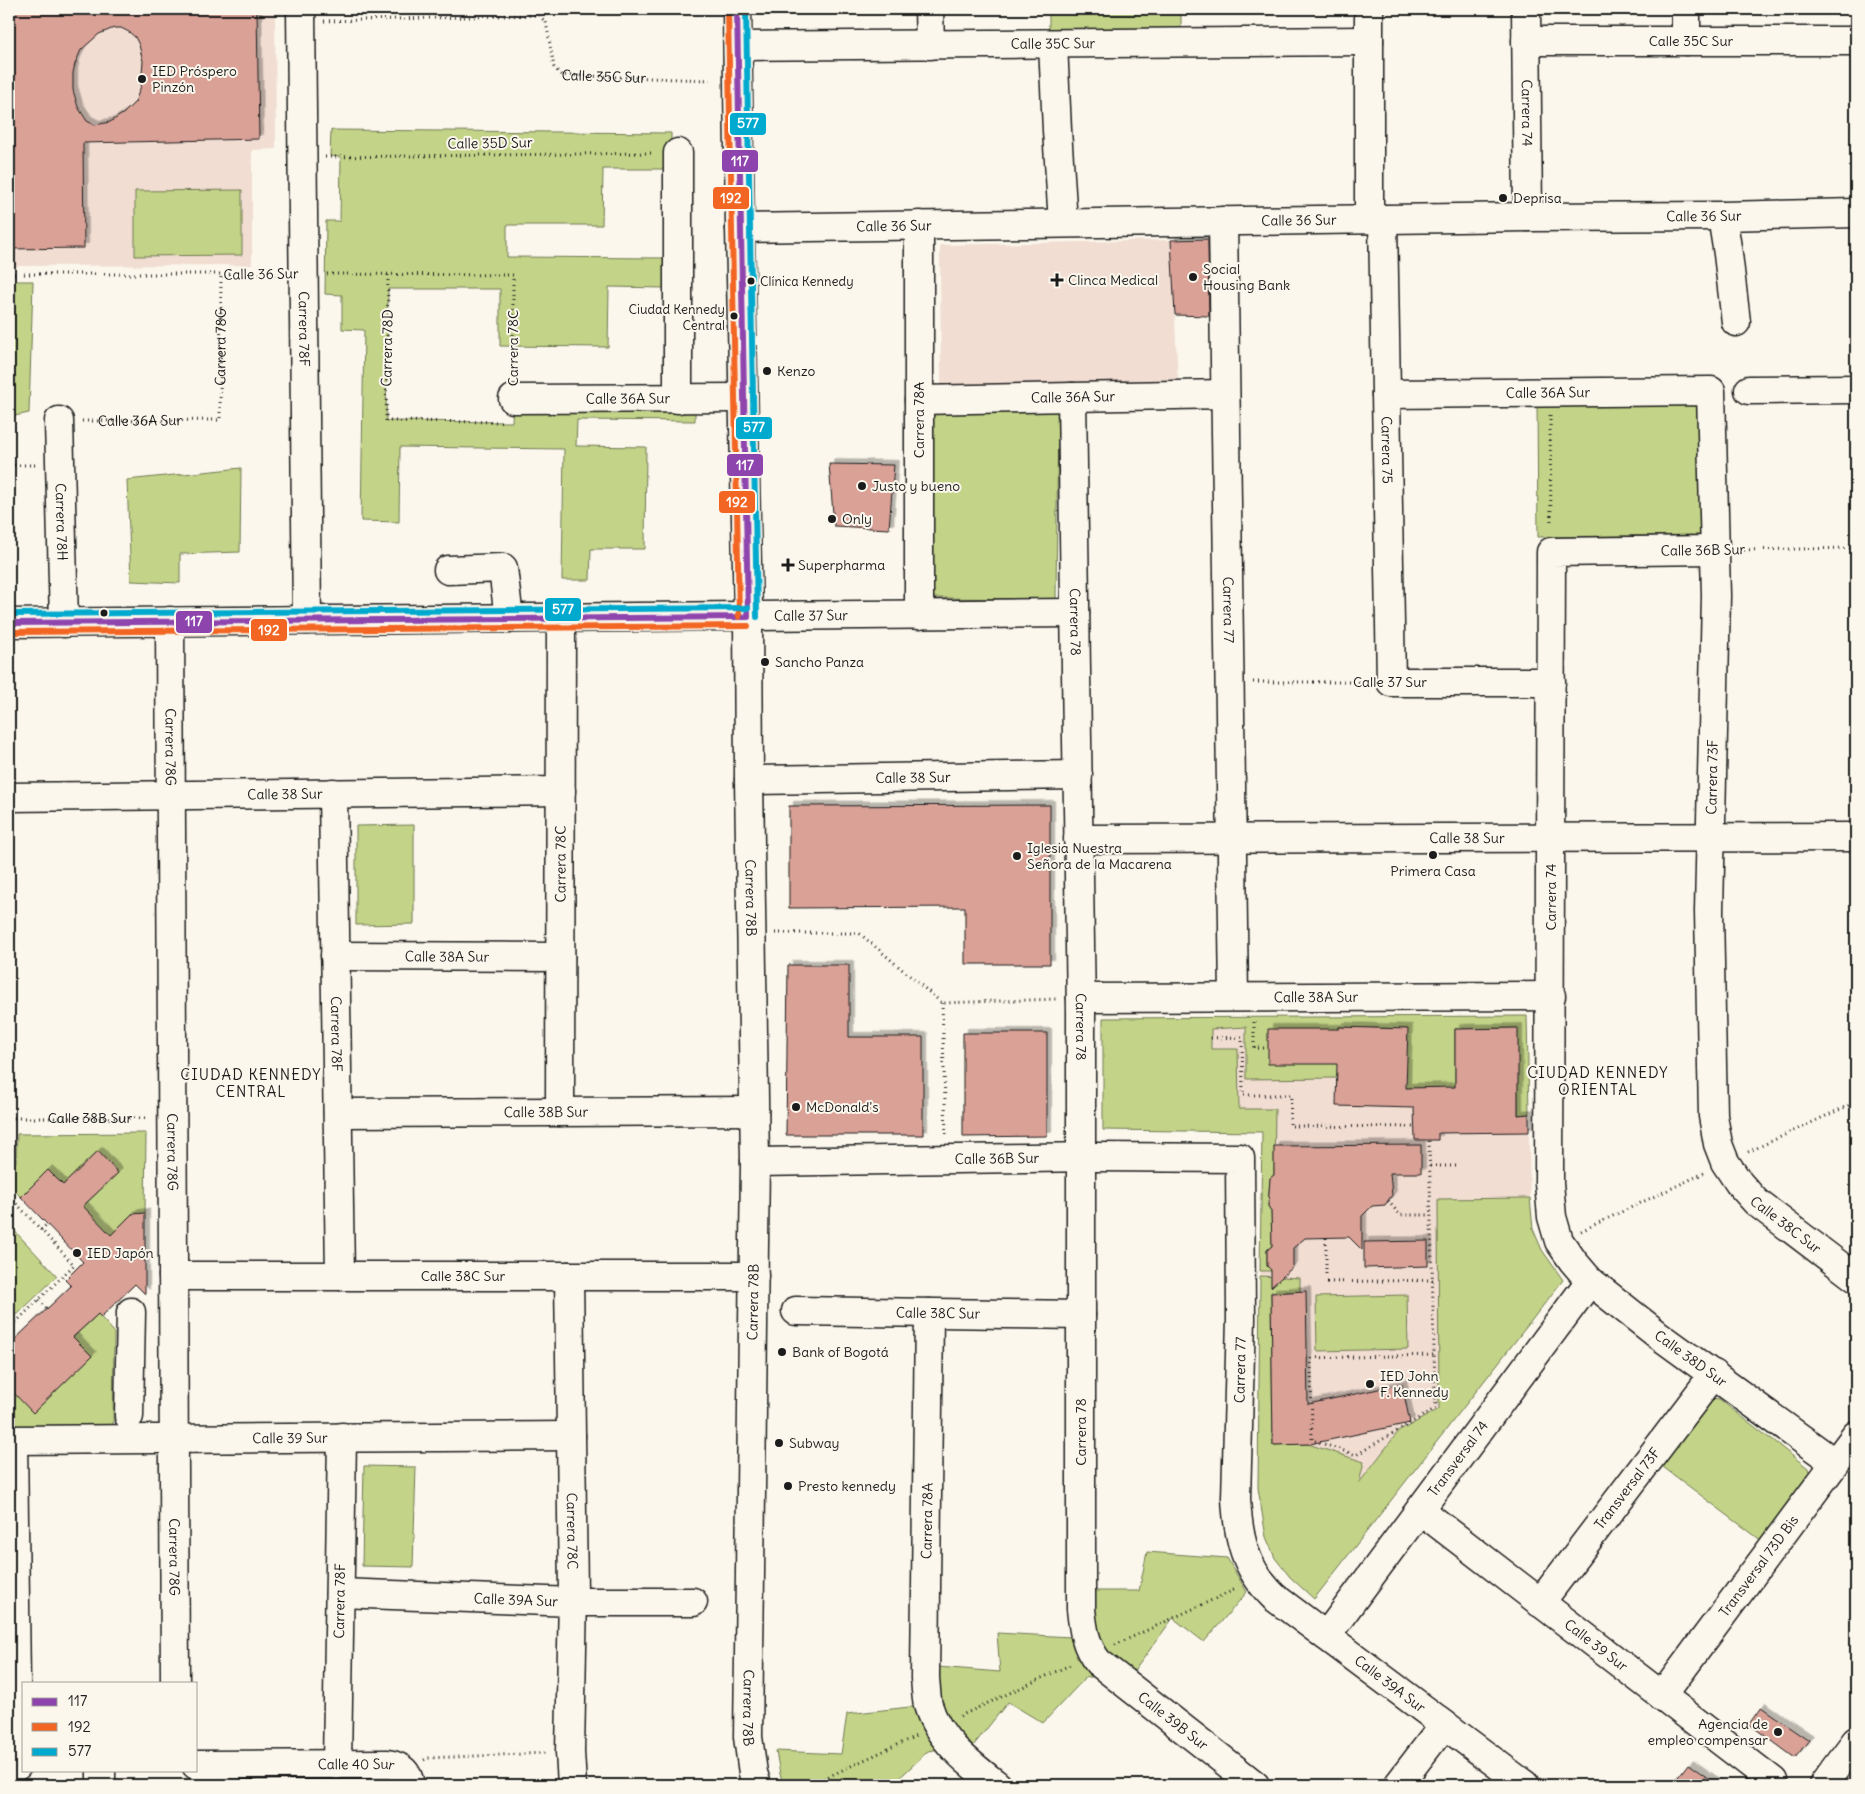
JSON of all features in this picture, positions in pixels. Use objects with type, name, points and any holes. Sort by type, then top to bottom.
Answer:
[{"type":"street","name":"Carrera 78B","points":[[737,9],[748,616],[755,1162],[748,1738],[752,1773],[757,1785]]},
{"type":"street","points":[[929,9],[930,44]]},
{"type":"street","name":"Carrera 75","points":[[1369,9],[1376,219],[1386,394],[1391,682]]},
{"type":"street","name":"Carrera 74","points":[[1526,9],[1528,217]]},
{"type":"street","points":[[1686,9],[1686,41]]},
{"type":"street","name":"Carrera 78F","points":[[301,15],[307,620]]},
{"type":"street","name":"Calle 35C Sur","points":[[738,46],[1369,41]]},
{"type":"street","name":"Calle 35C Sur","points":[[1526,41],[1856,41]]},
{"type":"street","points":[[1053,44],[1063,223]]},
{"type":"street","points":[[678,153],[678,399]]},
{"type":"street","name":"Calle 36 Sur","points":[[740,228],[1856,213]]},
{"type":"street","points":[[1722,216],[1736,322]]},
{"type":"street","name":"Carrera 77","points":[[1223,221],[1234,997]]},
{"type":"street","name":"Carrera 78A","points":[[919,225],[919,615]]},
{"type":"street","points":[[1749,390],[1856,389]]},
{"type":"street","name":"Calle 36A Sur","points":[[1386,394],[1711,390]]},
{"type":"street","name":"Carrera 73F","points":[[1711,390],[1716,596],[1709,911],[1713,1116],[1718,1144],[1725,1162]]},
{"type":"street","name":"Calle 36A Sur","points":[[919,400],[1226,394]]},
{"type":"street","name":"Carrera 78","points":[[1072,397],[1081,998],[1082,1609],[1083,1629],[1092,1655]]},
{"type":"street","name":"Calle 36A Sur","points":[[513,410],[678,399],[743,398]]},
{"type":"street","name":"Carrera 78H","points":[[59,421],[64,622]]},
{"type":"street","name":"Calle 36B Sur","points":[[1551,552],[1715,550]]},
{"type":"street","name":"Carrera 74","points":[[1551,552],[1549,1183],[1552,1217],[1559,1241]]},
{"type":"street","points":[[448,570],[502,568],[509,619]]},
{"type":"street","name":"Calle 37 Sur","points":[[9,623],[1075,613]]},
{"type":"street","name":"Carrera 78C","points":[[560,1112],[561,618]]},
{"type":"street","name":"Carrera 78G","points":[[170,622],[175,1682]]},
{"type":"street","name":"Calle 37 Sur","points":[[1391,682],[1551,682]]},
{"type":"street","name":"Calle 38 Sur","points":[[749,780],[1078,776]]},
{"type":"street","name":"Calle 38 Sur","points":[[9,797],[560,791]]},
{"type":"street","name":"Carrera 78F","points":[[333,793],[340,1276]]},
{"type":"street","name":"Calle 38 Sur","points":[[1078,839],[1856,837]]},
{"type":"street","name":"Calle 38A Sur","points":[[335,956],[560,956]]},
{"type":"street","name":"Calle 38A Sur","points":[[1081,998],[1551,996]]},
{"type":"street","name":"Calle 38B Sur","points":[[338,1114],[754,1111]]},
{"type":"street","name":"Calle 36B Sur","points":[[755,1162],[1081,1157],[1240,1158]]},
{"type":"street","name":"Carrera 77","points":[[1240,1158],[1241,1319],[1237,1521],[1242,1543],[1257,1579]]},
{"type":"street","name":"Calle 38C Sur","points":[[1725,1162],[1739,1183],[1756,1202],[1856,1278]]},
{"type":"street","name":"Calle 38D Sur","points":[[1559,1241],[1572,1261],[1590,1281],[1657,1334],[1836,1463]]},
{"type":"street","name":"Calle 38C Sur","points":[[173,1276],[754,1276]]},
{"type":"street","name":"Carrera 78C","points":[[569,1276],[573,1602],[570,1752],[572,1785]]},
{"type":"street","name":"Transversal 74","points":[[1326,1636],[1590,1281]]},
{"type":"street","name":"Calle 38C Sur","points":[[796,1311],[1081,1315]]},
{"type":"street","points":[[129,1416],[130,1312]]},
{"type":"street","name":"Carrera 78A","points":[[930,1313],[925,1678],[928,1705],[937,1726],[952,1747],[998,1785]]},
{"type":"street","points":[[130,1360],[174,1360]]},
{"type":"street","name":"Transversal 73F","points":[[1540,1603],[1714,1374]]},
{"type":"street","name":"Transversal 73D Bis","points":[[1662,1696],[1856,1435]]},
{"type":"street","name":"Calle 39 Sur","points":[[11,1440],[571,1436]]},
{"type":"street","name":"Carrera 78F","points":[[337,1765],[342,1437]]},
{"type":"street","points":[[11,1440],[12,1602],[17,1766]]},
{"type":"street","name":"Calle 39 Sur","points":[[1420,1510],[1772,1781]]},
{"type":"street","name":"Calle 39A Sur","points":[[1257,1579],[1274,1597],[1525,1785]]},
{"type":"street","name":"Calle 39A Sur","points":[[340,1593],[573,1602],[693,1602]]},
{"type":"street","name":"Calle 39B Sur","points":[[1092,1655],[1115,1676],[1255,1785]]},
{"type":"street","points":[[1398,1785],[1444,1725]]},
{"type":"street","points":[[1823,1785],[1856,1741]]},
{"type":"street","name":"Calle 40 Sur","points":[[198,1765],[241,1775],[337,1765],[388,1764],[397,1765],[407,1778]]},
{"type":"street","points":[[101,1772],[101,1785]]},
{"type":"path","name":"Calle 35C Sur","points":[[301,15],[538,15],[546,22],[554,67],[561,75],[710,80]]},
{"type":"path","name":"Calle 35D Sur","points":[[302,160],[330,156],[678,153]]},
{"type":"path","name":"Calle 36 Sur","points":[[9,274],[513,275]]},
{"type":"path","name":"Carrera 78G","points":[[220,420],[221,274]]},
{"type":"path","name":"Carrera 78D","points":[[388,275],[386,421],[513,410]]},
{"type":"path","name":"Carrera 78C","points":[[513,275],[513,410]]},
{"type":"path","points":[[1550,393],[1551,552]]},
{"type":"path","name":"Calle 36A Sur","points":[[59,421],[220,420]]},
{"type":"path","name":"Calle 36B Sur","points":[[1715,550],[1855,548]]},
{"type":"path","name":"Calle 37 Sur","points":[[1230,682],[1391,682]]},
{"type":"path","points":[[768,933],[859,932],[942,1003],[1081,998]]},
{"type":"path","points":[[942,1003],[947,1159]]},
{"type":"path","points":[[1254,1017],[1254,1048],[1268,1048]]},
{"type":"path","points":[[1211,1038],[1242,1037],[1243,1095],[1291,1095],[1290,1126],[1414,1127]]},
{"type":"path","name":"Calle 38B Sur","points":[[9,1118],[172,1118]]},
{"type":"path","points":[[1429,1140],[1436,1408],[1356,1454],[1312,1440],[1309,1358],[1434,1355]]},
{"type":"path","points":[[1430,1166],[1457,1166]]},
{"type":"path","points":[[9,1196],[74,1265],[13,1325],[9,1320]]},
{"type":"path","points":[[1388,1201],[1400,1215],[1431,1215]]},
{"type":"path","points":[[9,1208],[14,1202]]},
{"type":"path","points":[[41,1230],[47,1224]]},
{"type":"path","points":[[1326,1238],[1326,1282],[1432,1280]]},
{"type":"path","points":[[39,1300],[47,1309]]},
{"type":"path","points":[[1404,1397],[1435,1390]]},
{"type":"path","points":[[810,1785],[1257,1579]]},
{"type":"path","name":"Calle 40 Sur","points":[[407,1778],[428,1758],[570,1752]]},
{"type":"shaded area","name":"IED Próspero Pinzón","points":[[9,9],[275,9],[276,149],[252,150],[252,265],[9,266]]},
{"type":"shaded area","name":"Clinca Medical","points":[[1171,240],[1178,382],[941,386],[940,245]]},
{"type":"shaded area","name":"IED John F. Kennedy","points":[[1527,1016],[1530,1198],[1533,1229],[1542,1250],[1563,1280],[1314,1599],[1290,1577],[1275,1558],[1266,1537],[1258,1488],[1262,1132],[1103,1130],[1103,1018]]},
{"type":"green space","points":[[1049,9],[1181,9],[1181,29],[1049,32]]},
{"type":"green space","points":[[331,130],[671,133],[671,169],[603,169],[602,225],[507,225],[507,257],[665,258],[665,288],[609,287],[608,347],[500,346],[500,289],[388,289],[386,421],[512,422],[513,399],[695,401],[695,421],[577,420],[576,446],[646,447],[645,549],[591,549],[590,580],[562,580],[564,449],[400,447],[399,522],[361,521],[364,330],[342,329],[342,295],[325,294],[326,221],[340,221],[341,157],[330,156]]},
{"type":"green space","points":[[242,190],[242,255],[135,256],[135,191]]},
{"type":"green space","points":[[9,281],[33,281],[29,413],[14,416],[9,451]]},
{"type":"green space","points":[[1700,399],[1701,535],[1538,537],[1537,401]]},
{"type":"green space","points":[[931,407],[1058,408],[1056,599],[928,598]]},
{"type":"green space","points":[[241,468],[240,552],[180,554],[180,583],[131,581],[127,480]]},
{"type":"green space","points":[[414,825],[414,924],[356,925],[356,826]]},
{"type":"green space","points":[[1527,1016],[1529,1114],[1518,1115],[1517,1028],[1455,1029],[1455,1115],[1440,1088],[1405,1088],[1407,1029],[1339,1027],[1337,1078],[1246,1079],[1246,1027],[1211,1029],[1211,1049],[1238,1049],[1239,1109],[1275,1109],[1274,1175],[1270,1178],[1268,1206],[1271,1211],[1272,1246],[1267,1250],[1267,1266],[1272,1271],[1260,1271],[1262,1132],[1103,1130],[1103,1018]]},
{"type":"green space","points":[[146,1133],[145,1213],[132,1214],[99,1247],[96,1220],[83,1206],[118,1173],[98,1152],[63,1185],[48,1170],[21,1197],[9,1185],[9,1168],[16,1162],[17,1134]]},
{"type":"green space","points":[[1530,1198],[1533,1229],[1542,1250],[1563,1280],[1314,1599],[1290,1577],[1275,1558],[1266,1537],[1258,1488],[1260,1276],[1300,1278],[1300,1292],[1271,1292],[1273,1445],[1308,1444],[1364,1462],[1359,1483],[1398,1432],[1439,1409],[1438,1199]]},
{"type":"green space","points":[[9,1225],[57,1276],[17,1315],[9,1306]]},
{"type":"green space","points":[[1407,1295],[1408,1349],[1317,1351],[1316,1297]]},
{"type":"green space","points":[[98,1314],[114,1332],[113,1430],[9,1431],[9,1397],[38,1370],[33,1412],[92,1356],[79,1343],[54,1366],[49,1360]]},
{"type":"green space","points":[[1712,1398],[1719,1399],[1808,1468],[1810,1476],[1762,1541],[1659,1464]]},
{"type":"green space","points":[[364,1466],[416,1467],[413,1567],[362,1566]]},
{"type":"green space","points":[[1147,1552],[1227,1558],[1247,1592],[1204,1642],[1173,1618],[1135,1670],[1085,1678],[1043,1723],[1008,1702],[973,1746],[928,1751],[892,1785],[784,1785],[776,1751],[841,1754],[847,1714],[928,1705],[925,1666],[1000,1672],[997,1633],[1071,1637],[1094,1591],[1139,1591]]},
{"type":"building","points":[[9,9],[257,9],[259,139],[83,143],[84,248],[9,249]],"holes":[[[114,28],[121,28],[135,37],[139,45],[143,61],[141,86],[135,102],[124,113],[110,122],[95,125],[87,121],[78,107],[73,90],[75,64],[81,50],[99,34]]]},
{"type":"building","name":"Social Housing Bank","points":[[1208,239],[1209,316],[1175,315],[1171,240]]},
{"type":"building","name":"Justo y bueno","points":[[829,464],[894,465],[889,529],[834,526]]},
{"type":"building","points":[[1050,805],[1050,964],[965,964],[965,907],[789,908],[789,806]]},
{"type":"building","points":[[788,965],[849,965],[849,1037],[923,1037],[923,1135],[786,1135]]},
{"type":"building","points":[[1339,1027],[1408,1029],[1406,1088],[1455,1087],[1455,1029],[1518,1028],[1518,1115],[1529,1114],[1529,1132],[1438,1133],[1438,1140],[1415,1140],[1414,1108],[1336,1106],[1337,1064],[1268,1064],[1268,1029],[1339,1029]]},
{"type":"building","points":[[963,1033],[1047,1033],[1047,1136],[963,1137]]},
{"type":"building","points":[[1421,1145],[1421,1173],[1390,1173],[1392,1195],[1385,1205],[1372,1206],[1362,1216],[1362,1250],[1349,1237],[1305,1238],[1293,1248],[1293,1267],[1271,1287],[1271,1270],[1267,1266],[1267,1250],[1272,1246],[1271,1211],[1268,1206],[1270,1178],[1274,1175],[1274,1146]]},
{"type":"building","points":[[98,1151],[118,1173],[83,1206],[111,1235],[132,1214],[145,1213],[145,1294],[135,1284],[101,1317],[98,1314],[73,1337],[92,1356],[33,1413],[9,1388],[9,1345],[71,1286],[65,1280],[83,1262],[21,1197],[48,1170],[63,1185]]},
{"type":"building","points":[[1428,1241],[1428,1266],[1364,1268],[1364,1242]]},
{"type":"building","points":[[1306,1291],[1308,1404],[1402,1384],[1410,1423],[1310,1444],[1273,1445],[1271,1293]]},
{"type":"building","name":"Agencia de empleo compensar","points":[[1761,1707],[1809,1740],[1795,1758],[1749,1724]]},
{"type":"building","points":[[1688,1764],[1718,1785],[1672,1785]]},
{"type":"transit line","name":"192","points":[[728,9],[739,617]]},
{"type":"transit line","name":"117","points":[[737,9],[748,617]]},
{"type":"transit line","name":"577","points":[[746,9],[757,617]]},
{"type":"transit line","name":"577","points":[[9,614],[748,608]]},
{"type":"transit line","name":"117","points":[[9,623],[748,617]]},
{"type":"transit line","name":"192","points":[[9,632],[748,626]]},
{"type":"place","name":"IED Próspero Pinzón","points":[[142,79]]},
{"type":"place","name":"Deprisa","points":[[1503,198]]},
{"type":"place","name":"Social Housing Bank","points":[[1193,277]]},
{"type":"place","name":"Clinca Medical","points":[[1057,280]]},
{"type":"place","name":"Clínica Kennedy","points":[[751,281]]},
{"type":"place","name":"Ciudad Kennedy Central","points":[[734,316]]},
{"type":"place","name":"Kenzo","points":[[767,371]]},
{"type":"place","name":"Justo y bueno","points":[[862,486]]},
{"type":"place","name":"Only","points":[[832,519]]},
{"type":"place","name":"Superpharma","points":[[788,565]]},
{"type":"place","name":"Sancho Panza","points":[[765,662]]},
{"type":"place","name":"Primera Casa","points":[[1433,855]]},
{"type":"place","name":"Iglesia Nuestra Señora de la Macarena","points":[[1017,856]]},
{"type":"place","name":"McDonald's","points":[[796,1107]]},
{"type":"place","name":"IED Japón","points":[[77,1253]]},
{"type":"place","name":"Bank of Bogotá","points":[[782,1352]]},
{"type":"place","name":"IED John F. Kennedy","points":[[1370,1384]]},
{"type":"place","name":"Subway","points":[[779,1443]]},
{"type":"place","name":"Presto kennedy","points":[[788,1486]]},
{"type":"place","name":"Agencia de empleo compensar","points":[[1778,1732]]},
{"type":"district","name":"CIUDAD KENNEDY ORIENTAL","points":[[1598,1082]]},
{"type":"district","name":"CIUDAD KENNEDY CENTRAL","points":[[251,1084]]}]
